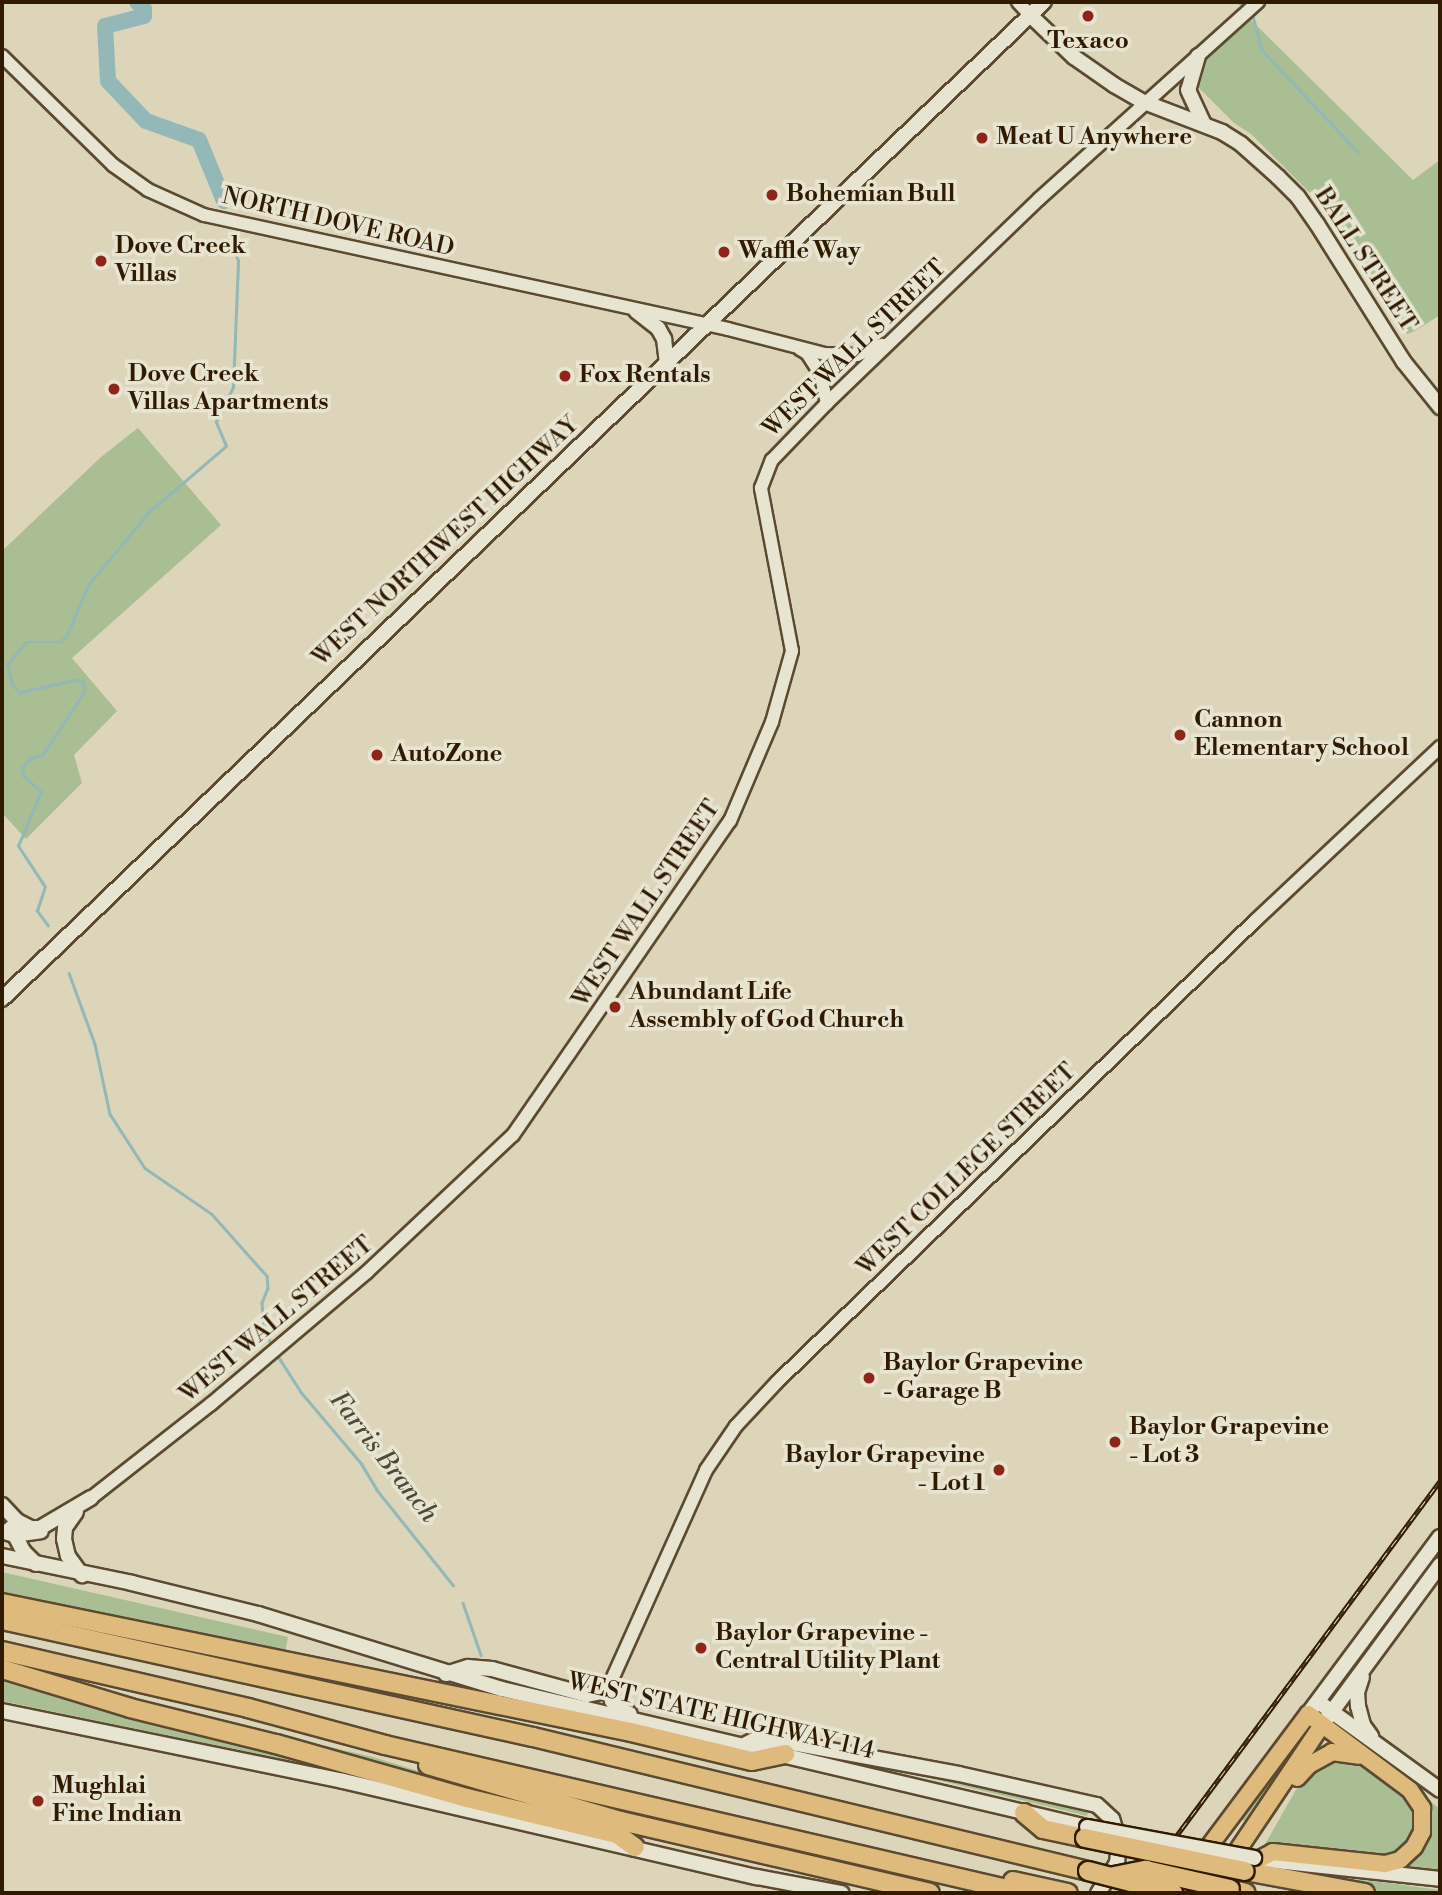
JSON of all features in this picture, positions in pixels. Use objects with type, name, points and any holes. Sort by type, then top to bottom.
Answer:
[{"type":"highway","points":[[2,1603],[631,1732],[752,1761],[785,1754]]},
{"type":"highway","points":[[2,1620],[533,1737],[1114,1876],[1173,1893]]},
{"type":"highway","points":[[2,1651],[248,1708],[384,1745],[1024,1893]]},
{"type":"highway","points":[[2,1669],[130,1708],[276,1744],[467,1798],[617,1833],[635,1847]]},
{"type":"highway","points":[[384,1745],[409,1759],[526,1796],[930,1893]]},
{"type":"highway","points":[[1024,1813],[1044,1829],[1086,1832],[1253,1863],[1364,1893]]},
{"type":"highway","points":[[1114,1876],[1146,1870],[1238,1891]]},
{"type":"highway","points":[[979,1882],[994,1877],[1068,1893]]},
{"type":"main road","name":"WEST NORTHWEST HIGHWAY","points":[[2,999],[667,365],[713,326],[1044,2]]},
{"type":"main road","name":"BALL STREET","points":[[1030,15],[1082,63],[1144,102],[1204,124],[1241,144],[1298,197],[1404,362],[1440,407]]},
{"type":"main road","points":[[1198,55],[1188,90],[1204,124]]},
{"type":"main road","points":[[636,311],[658,328],[664,339],[667,365]]},
{"type":"main road","points":[[2,1505],[17,1521],[31,1528],[40,1528],[91,1498]]},
{"type":"main road","points":[[8,1533],[54,1527],[91,1498]]},
{"type":"main road","points":[[82,1575],[68,1556],[65,1528],[69,1519],[91,1498]]},
{"type":"main road","points":[[2,1511],[8,1533],[37,1564]]},
{"type":"main road","points":[[1173,1893],[1440,1537]]},
{"type":"main road","name":"WEST STATE HIGHWAY 114","points":[[2,1556],[82,1575],[132,1583],[258,1615],[446,1674],[1024,1813]]},
{"type":"main road","points":[[1209,1893],[1327,1718],[1440,1565]]},
{"type":"main road","points":[[1366,1665],[1357,1692],[1358,1706],[1363,1725],[1376,1743]]},
{"type":"main road","points":[[446,1674],[468,1667],[492,1669],[587,1695],[601,1692],[609,1686]]},
{"type":"main road","points":[[609,1686],[609,1695],[617,1708],[650,1724]]},
{"type":"main road","points":[[1312,1708],[1376,1743],[1440,1790]]},
{"type":"main road","points":[[2,1711],[220,1755],[842,1893]]},
{"type":"main road","points":[[1253,1863],[1273,1852],[1385,1864],[1408,1854],[1422,1832],[1422,1808],[1410,1790],[1364,1757],[1327,1718]]},
{"type":"main road","points":[[746,1744],[760,1737],[772,1739],[959,1774],[1097,1805],[1112,1819],[1119,1841],[1116,1863],[1098,1893]]},
{"type":"main road","points":[[1247,1838],[1259,1833],[1298,1777],[1316,1760],[1332,1752],[1364,1757]]},
{"type":"main road","points":[[1253,1863],[1440,1879]]},
{"type":"main road","points":[[772,1878],[781,1888],[795,1893]]},
{"type":"street","points":[[1018,2],[1030,15]]},
{"type":"street","name":"WEST WALL STREET","points":[[91,1498],[233,1386],[368,1272],[506,1142],[583,1037],[730,821],[772,722],[792,651],[761,488],[772,460],[892,340],[1144,102],[1258,2]]},
{"type":"street","name":"NORTH DOVE ROAD","points":[[2,56],[113,164],[172,202],[244,225],[713,326],[825,354],[857,355],[892,340]]},
{"type":"street","points":[[797,347],[807,353],[820,373],[827,403]]},
{"type":"street","name":"WEST COLLEGE STREET","points":[[609,1686],[706,1469],[750,1410],[1332,846],[1440,747]]},
{"type":"green space","points":[[1248,17],[1413,180],[1440,160],[1440,315],[1415,331],[1407,334],[1316,199],[1251,134],[1234,123],[1195,84],[1194,71]]},
{"type":"green space","points":[[138,428],[221,525],[72,658],[117,711],[74,755],[82,783],[26,839],[2,813],[2,551],[101,457]]},
{"type":"green space","points":[[2,1572],[288,1637],[285,1653],[2,1596]]},
{"type":"green space","points":[[2,1680],[174,1729],[293,1757],[292,1761],[2,1701]]},
{"type":"green space","points":[[139,1702],[373,1757],[523,1803],[521,1808]]},
{"type":"green space","points":[[1283,1758],[1286,1760],[1244,1821],[1239,1817]]},
{"type":"green space","points":[[1332,1758],[1357,1761],[1412,1804],[1415,1828],[1411,1839],[1397,1853],[1378,1856],[1264,1846],[1301,1781],[1323,1764],[1329,1764]]},
{"type":"green space","points":[[914,1770],[1080,1806],[1088,1811],[1087,1816],[913,1774]]},
{"type":"green space","points":[[1425,1797],[1440,1809],[1440,1873],[1398,1868],[1412,1854]]},
{"type":"green space","points":[[1315,1875],[1440,1890],[1436,1893],[1377,1892],[1314,1878]]},
{"type":"waterway","name":"Farris Branch","points":[[137,2],[144,9],[144,16],[105,26],[108,81],[146,121],[199,140],[224,201]]},
{"type":"waterway","points":[[1238,2],[1242,4]]},
{"type":"waterway","points":[[1253,16],[1262,50],[1358,152]]},
{"type":"waterway","name":"Farris Branch","points":[[48,926],[37,911],[45,887],[18,846],[41,792],[23,776],[22,768],[29,759],[43,754],[84,692],[83,682],[76,680],[20,693],[12,685],[7,664],[26,642],[60,642],[67,635],[89,584],[149,512],[226,446],[216,422],[233,387],[238,261],[230,240]]},
{"type":"waterway","name":"Farris Branch","points":[[69,973],[95,1044],[110,1114],[145,1168],[212,1214],[267,1276],[268,1288],[262,1303],[264,1324],[272,1347]]},
{"type":"waterway","name":"Farris Branch","points":[[278,1356],[301,1392],[361,1463],[377,1490],[453,1585]]},
{"type":"waterway","name":"Farris Branch","points":[[463,1603],[481,1655]]},
{"type":"railway","points":[[1134,1893],[1440,1481]]},
{"type":"place","name":"Texaco","points":[[1088,16]]},
{"type":"place","name":"Meat U Anywhere","points":[[982,138]]},
{"type":"place","name":"Bohemian Bull","points":[[772,195]]},
{"type":"place","name":"Waffle Way","points":[[724,252]]},
{"type":"place","name":"Dove Creek Villas","points":[[101,261]]},
{"type":"place","name":"Fox Rentals","points":[[565,376]]},
{"type":"place","name":"Dove Creek Villas Apartments","points":[[114,389]]},
{"type":"place","name":"Cannon Elementary School","points":[[1180,735]]},
{"type":"place","name":"AutoZone","points":[[377,755]]},
{"type":"place","name":"Abundant Life Assembly of God Church","points":[[615,1007]]},
{"type":"place","name":"Baylor Grapevine - Garage B","points":[[869,1378]]},
{"type":"place","name":"Baylor Grapevine - Lot 3","points":[[1115,1442]]},
{"type":"place","name":"Baylor Grapevine - Lot 1","points":[[999,1470]]},
{"type":"place","name":"Baylor Grapevine - Central Utility Plant","points":[[701,1648]]},
{"type":"place","name":"Mughlai Fine Indian","points":[[38,1801]]}]
